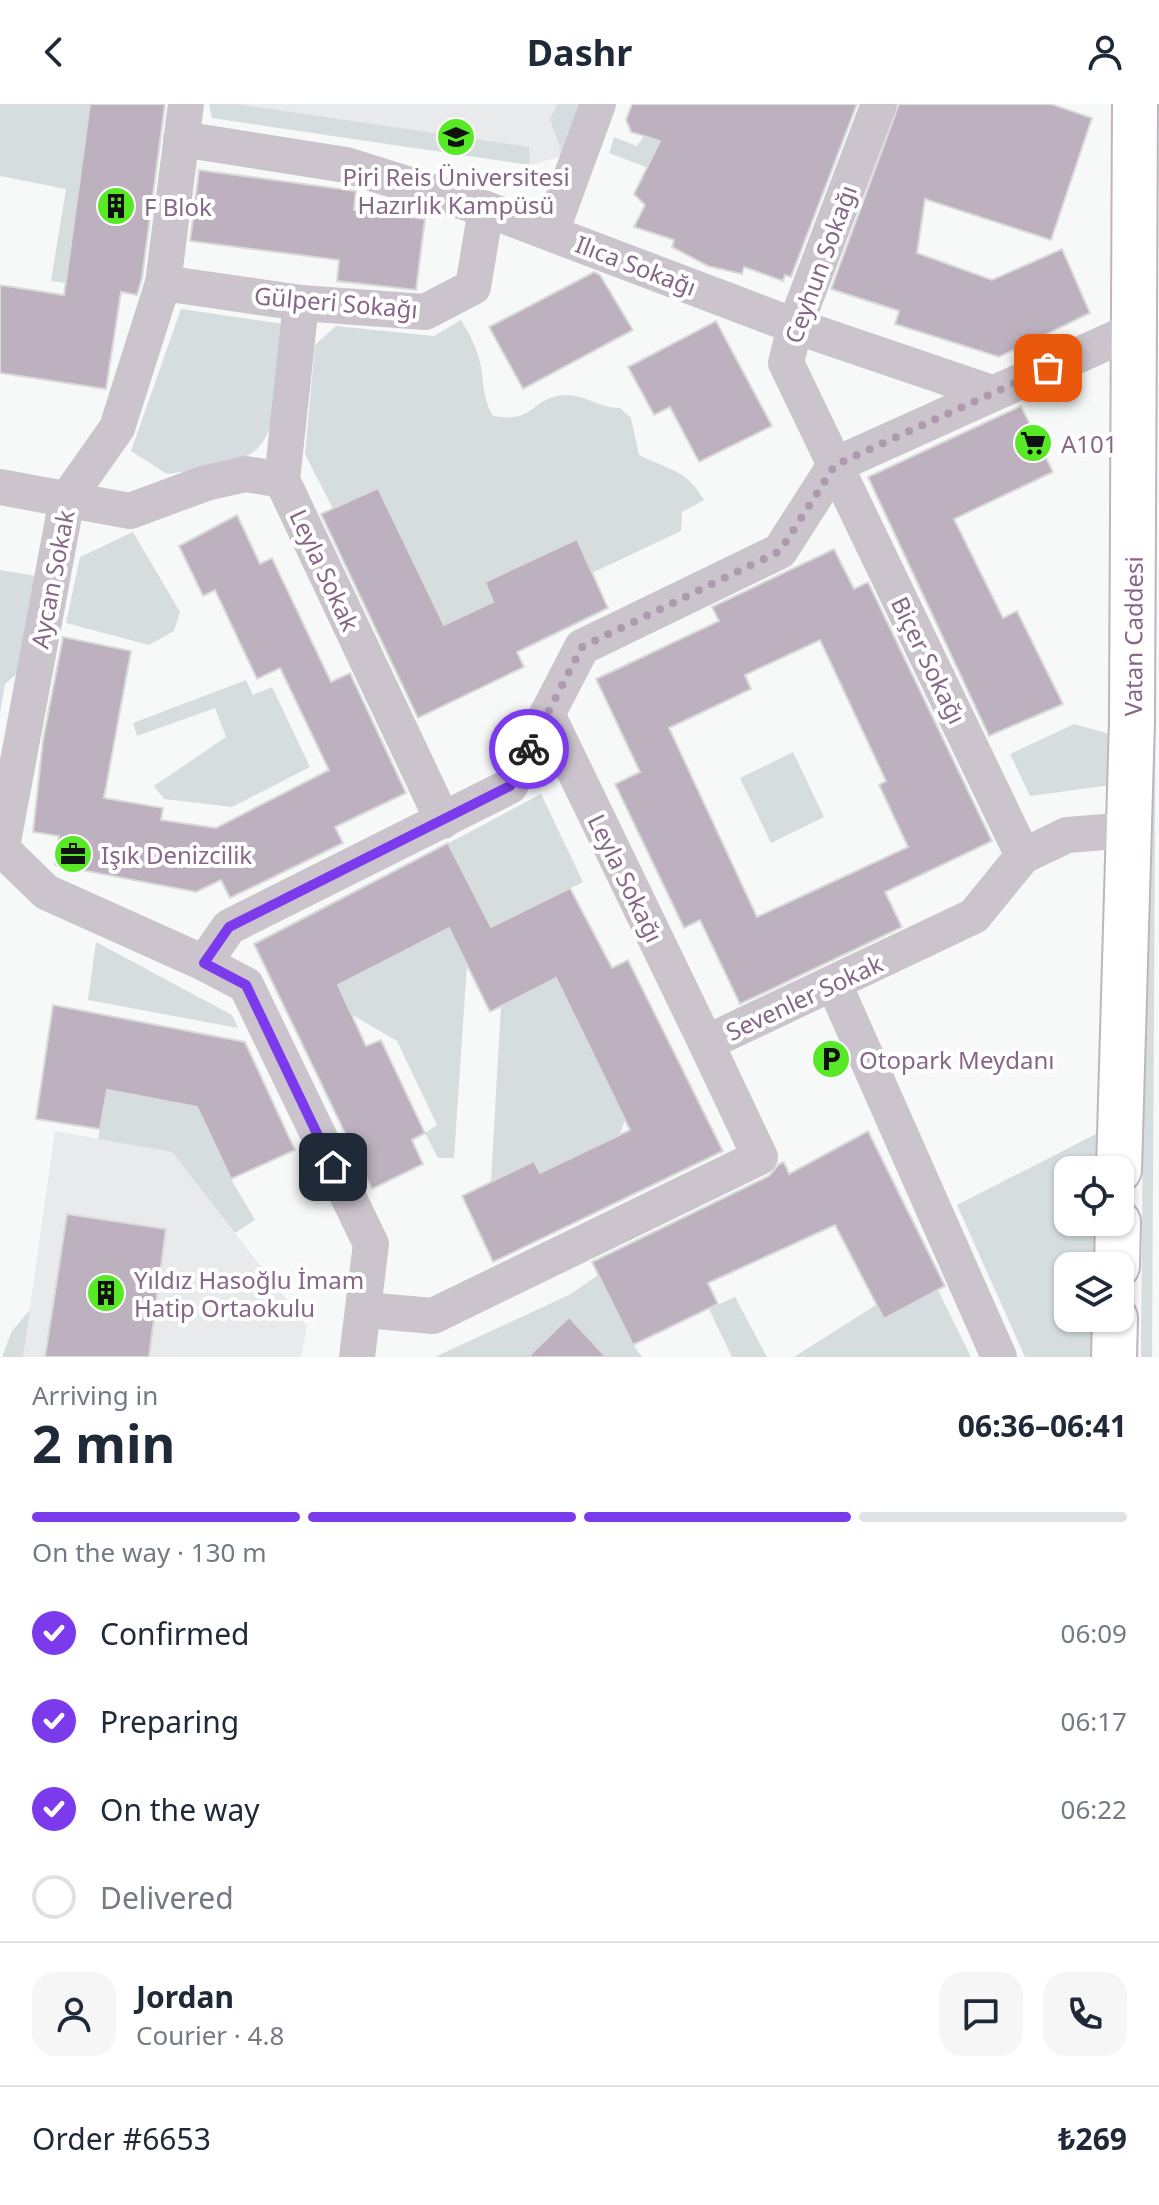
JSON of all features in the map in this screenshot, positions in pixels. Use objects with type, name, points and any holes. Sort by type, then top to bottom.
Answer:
[{"type":"main road","name":"Vatan Caddesi","points":[[1119,1156],[1130,830],[1135,104]]},
{"type":"main road","points":[[1114,1357],[1115,1332]]},
{"type":"street","points":[[551,232],[598,104]]},
{"type":"street","name":"Ceyhun Sokağı","points":[[835,465],[786,363],[795,326],[879,104]]},
{"type":"street","name":"Ilıca Sokağı","points":[[183,121],[346,165],[486,209],[795,326],[992,393]]},
{"type":"street","name":"Aycan Sokak","points":[[1,847],[67,499],[117,428],[163,283],[183,121]]},
{"type":"street","name":"Gülperi Sokağı","points":[[163,283],[301,303],[425,312],[473,287],[486,209]]},
{"type":"street","name":"Leyla Sokak","points":[[301,303],[282,480],[443,821]]},
{"type":"street","points":[[204,963],[229,927],[510,786],[582,647],[780,551],[835,465],[1132,331]]},
{"type":"street","name":"Biçer Sokağı","points":[[835,465],[1023,856]]},
{"type":"street","points":[[0,487],[130,511],[206,483],[246,474],[282,480]]},
{"type":"street","name":"Leyla Sokağı","points":[[547,714],[706,1043]]},
{"type":"street","name":"Sevenler Sokak","points":[[365,1310],[433,1316],[760,1157],[706,1043],[974,916],[1023,856],[1067,835],[1130,830]]},
{"type":"street","points":[[1,847],[46,892],[246,985],[371,1244],[357,1357]]},
{"type":"street","points":[[834,984],[999,1357]]},
{"type":"shaded area","points":[[0,104],[90,104],[65,283],[51,281],[66,189],[0,176]]},
{"type":"shaded area","name":"Piri Reis Üniversitesi Hazırlık Kampüsü","points":[[209,104],[582,104],[563,156],[530,165],[212,118]]},
{"type":"shaded area","points":[[209,104],[237,104],[529,147],[530,165],[212,118]]},
{"type":"shaded area","points":[[557,104],[582,104],[563,156],[550,119]]},
{"type":"shaded area","points":[[1151,104],[1159,104],[1152,1357],[1141,1357]]},
{"type":"shaded area","points":[[644,136],[687,150],[701,188],[609,153],[614,137],[637,146]]},
{"type":"shaded area","points":[[181,309],[284,324],[280,375],[275,413],[269,430],[262,444],[252,453],[221,465],[167,474],[131,451]]},
{"type":"shaded area","points":[[461,320],[478,355],[486,398],[493,416],[517,417],[542,402],[567,395],[620,408],[631,418],[639,455],[683,476],[704,500],[682,512],[681,531],[592,573],[577,540],[485,582],[493,602],[445,625],[378,488],[333,509],[305,454],[315,345],[336,326],[434,336]]},
{"type":"shaded area","points":[[133,532],[180,612],[174,631],[149,645],[66,623],[80,557]]},
{"type":"shaded area","points":[[0,570],[37,576],[20,671],[5,684],[0,713]]},
{"type":"shaded area","points":[[246,680],[253,695],[272,687],[310,767],[232,807],[164,799],[154,786],[226,737],[215,708],[137,736],[133,723]]},
{"type":"shaded area","points":[[1074,724],[1110,734],[1111,785],[1030,796],[1010,754]]},
{"type":"shaded area","points":[[793,752],[824,817],[771,843],[740,778]]},
{"type":"shaded area","points":[[541,794],[583,882],[491,927],[449,843]]},
{"type":"shaded area","points":[[450,927],[467,964],[454,1158],[438,1158],[425,1133],[437,1125],[397,1041],[318,995]]},
{"type":"shaded area","points":[[96,942],[232,1015],[238,1028],[88,1000]]},
{"type":"shaded area","points":[[557,977],[625,1120],[619,1136],[540,1173],[534,1161],[491,1181],[501,1006]]},
{"type":"shaded area","points":[[108,1082],[148,1098],[197,1107],[231,1179],[255,1220],[235,1233],[172,1152],[98,1139]]},
{"type":"shaded area","points":[[55,1131],[172,1152],[307,1326],[301,1357],[23,1357]]},
{"type":"shaded area","points":[[1100,1132],[1100,1156],[1054,1156],[1054,1236],[1101,1236],[1101,1252],[1054,1252],[1054,1332],[1101,1332],[1101,1357],[1025,1357],[957,1205]]},
{"type":"shaded area","points":[[598,1275],[642,1357],[435,1357],[571,1294]]},
{"type":"shaded area","points":[[938,1290],[971,1357],[794,1357],[876,1305],[884,1319]]},
{"type":"shaded area","points":[[735,1297],[767,1357],[732,1357],[709,1309]]},
{"type":"shaded area","points":[[30,1310],[23,1357],[2,1357],[12,1331]]},
{"type":"building","points":[[90,104],[165,104],[142,278],[137,295],[121,292],[106,389],[0,373],[0,285],[64,295]]},
{"type":"building","points":[[632,104],[857,104],[791,277],[785,275],[783,281],[744,267],[742,274],[708,266],[672,247],[674,240],[634,227],[645,205],[634,194],[660,141],[631,132],[626,120]]},
{"type":"building","points":[[899,104],[1051,104],[1092,118],[1051,240],[925,199],[917,253],[992,280],[1062,249],[1090,313],[999,357],[895,324],[899,311],[831,289]]},
{"type":"building","points":[[199,170],[356,191],[354,210],[425,219],[416,290],[337,281],[339,260],[190,241]]},
{"type":"building","points":[[594,272],[600,275],[633,330],[523,389],[489,327]]},
{"type":"building","points":[[716,321],[772,426],[699,462],[670,407],[654,415],[628,367]]},
{"type":"building","points":[[1021,406],[1053,472],[954,519],[1003,618],[1017,611],[1063,704],[989,736],[868,477]]},
{"type":"building","points":[[378,488],[444,625],[493,602],[485,582],[577,539],[608,608],[517,652],[524,667],[418,718],[321,514]]},
{"type":"building","points":[[237,515],[260,564],[272,558],[331,682],[350,673],[406,793],[335,827],[343,843],[230,898],[221,880],[196,892],[55,865],[59,836],[33,832],[43,740],[63,637],[131,651],[104,798],[163,808],[161,820],[216,828],[329,770],[280,668],[257,679],[215,590],[203,596],[179,546]]},
{"type":"building","points":[[834,549],[854,589],[868,582],[992,841],[885,892],[902,927],[740,1004],[700,920],[684,928],[615,784],[640,772],[596,679],[719,621],[712,607]],"holes":[[[820,640],[886,781],[879,785],[908,847],[757,917],[669,728],[751,689],[745,675]]]},
{"type":"building","points":[[448,843],[491,927],[570,888],[612,968],[628,960],[723,1151],[493,1262],[462,1196],[534,1161],[540,1173],[630,1130],[556,978],[490,1012],[449,928],[338,985],[366,1046],[381,1040],[425,1133],[412,1140],[423,1164],[372,1189],[254,944]]},
{"type":"building","points":[[53,1005],[245,1042],[295,1150],[231,1179],[197,1107],[107,1090],[100,1129],[36,1119]]},
{"type":"building","points":[[868,1131],[945,1286],[884,1319],[835,1225],[708,1283],[718,1304],[633,1345],[592,1262],[769,1176],[779,1164],[784,1162],[789,1174]]},
{"type":"building","name":"Yıldız Hasoğlu İmam Hatip Ortaokulu","points":[[67,1214],[166,1229],[149,1357],[45,1357]]},
{"type":"building","points":[[569,1317],[606,1357],[528,1357]]},
{"type":"way so far","points":[[529,749],[582,647],[780,551],[835,465],[1048,368]]},
{"type":"place","name":"Piri Reis Üniversitesi Hazırlık Kampüsü","points":[[456,137]]},
{"type":"place","name":"F Blok","points":[[116,206]]},
{"type":"place","name":"A101","points":[[1033,443]]},
{"type":"place","name":"Işık Denizcilik","points":[[73,854]]},
{"type":"place","name":"Otopark Meydanı","points":[[831,1059]]},
{"type":"place","name":"Yıldız Hasoğlu İmam Hatip Ortaokulu","points":[[106,1293]]},
{"type":"route","points":[[333,1167],[246,985],[204,963],[229,927],[510,786],[529,749]]}]
